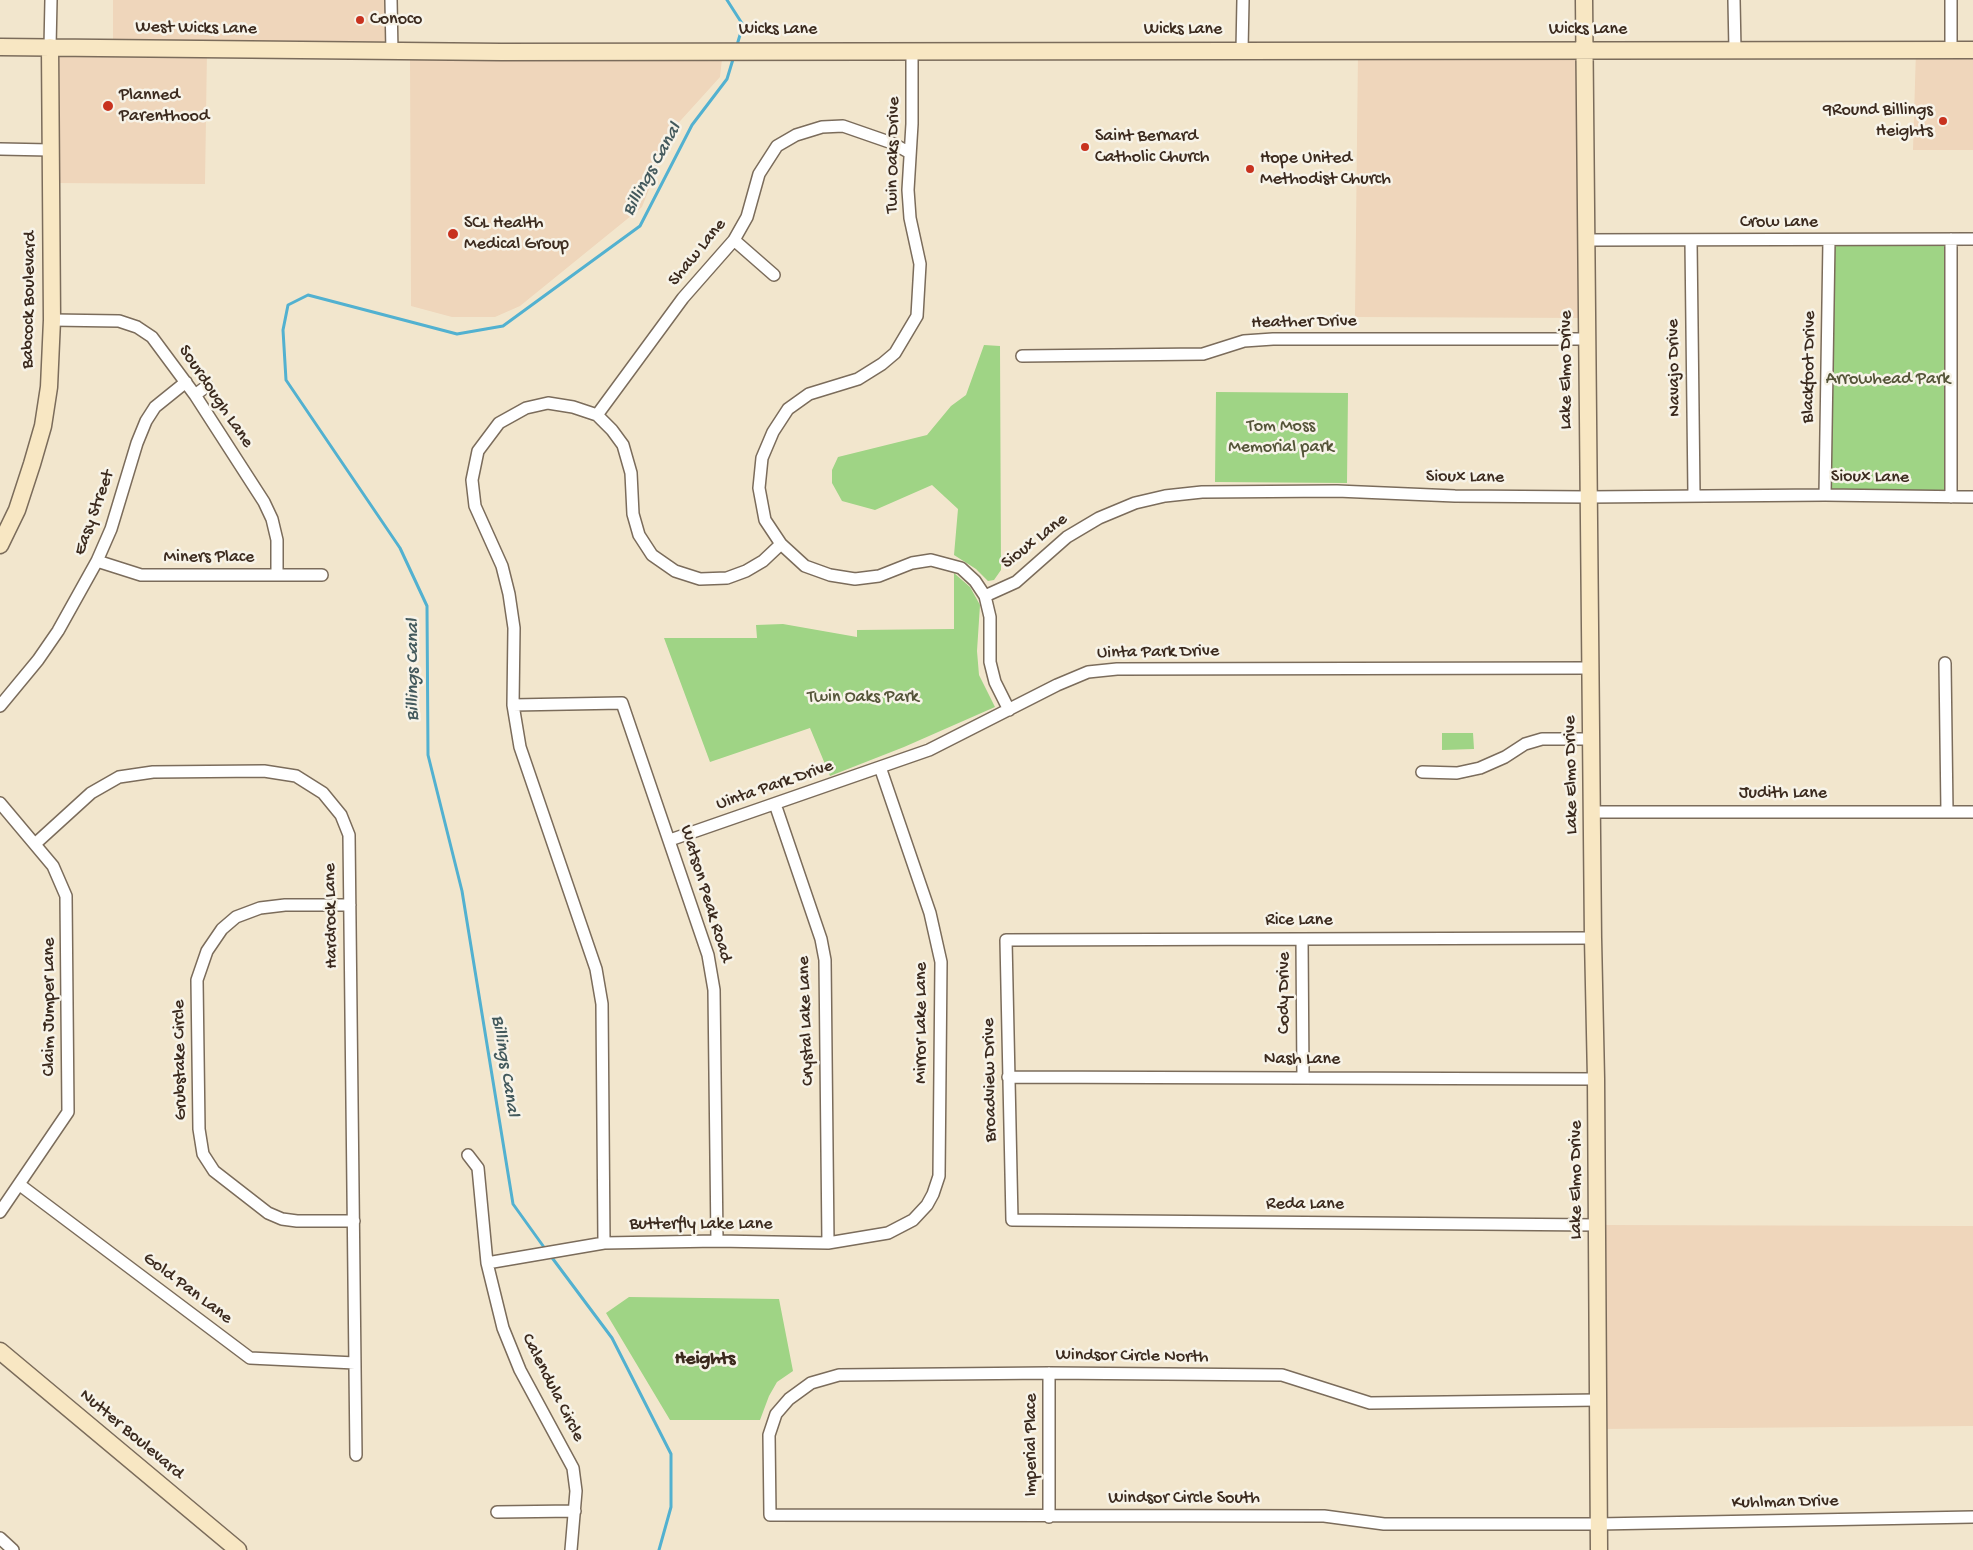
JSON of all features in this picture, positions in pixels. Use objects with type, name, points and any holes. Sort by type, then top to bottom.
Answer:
[{"type":"main road","name":"Lake Elmo Drive","points":[[1584,0],[1585,240],[1588,339],[1588,497],[1596,1079],[1599,1550]]},
{"type":"main road","name":"West Wicks Lane","points":[[0,47],[392,52]]},
{"type":"main road","name":"Babcock Boulevard","points":[[0,545],[17,510],[43,426],[49,387],[52,320],[50,47]]},
{"type":"main road","name":"Wicks Lane","points":[[392,52],[723,50],[1242,50],[1378,52],[1973,50]]},
{"type":"main road","name":"Nutter Boulevard","points":[[0,1351],[238,1550]]},
{"type":"street","points":[[50,47],[51,0]]},
{"type":"street","points":[[391,0],[392,52]]},
{"type":"street","points":[[1242,50],[1243,0]]},
{"type":"street","points":[[1734,0],[1735,50]]},
{"type":"street","points":[[1951,0],[1951,50]]},
{"type":"street","name":"Twin Oaks Drive","points":[[912,50],[910,218],[920,264],[917,316],[895,353],[882,364],[858,379],[809,394],[788,409],[773,432],[762,458],[759,488],[765,520],[781,544],[805,566],[830,575],[855,579],[879,576],[912,563],[931,560],[961,568],[975,580],[985,596],[990,617],[990,662],[995,682],[1010,710]]},
{"type":"street","name":"Shaw Lane","points":[[597,416],[683,298],[734,240],[747,216],[759,174],[778,146],[796,135],[822,127],[843,126],[892,143],[910,153]]},
{"type":"street","points":[[0,149],[50,150]]},
{"type":"street","points":[[1951,239],[1951,497]]},
{"type":"street","name":"Crow Lane","points":[[1585,240],[1973,239]]},
{"type":"street","points":[[734,240],[774,275]]},
{"type":"street","name":"Blackfoot Drive","points":[[1825,494],[1829,240]]},
{"type":"street","name":"Navajo Drive","points":[[1691,241],[1694,495]]},
{"type":"street","name":"Sourdough Lane","points":[[52,320],[120,321],[137,327],[152,337],[195,395],[272,518],[277,540],[277,575]]},
{"type":"street","name":"Heather Drive","points":[[1022,356],[1203,354],[1244,341],[1273,340],[1588,339]]},
{"type":"street","name":"Easy Street","points":[[0,706],[38,660],[58,631],[97,561],[111,529],[137,443],[146,421],[155,408],[186,382]]},
{"type":"street","points":[[195,395],[207,386]]},
{"type":"street","points":[[604,1243],[602,1004],[596,969],[520,747],[512,705],[514,628],[509,594],[502,566],[475,506],[472,480],[478,451],[499,423],[526,408],[548,403],[573,406],[597,416],[623,444],[631,473],[633,514],[639,535],[652,555],[675,571],[700,579],[727,578],[746,572],[763,561],[781,544]]},
{"type":"street","name":"Sioux Lane","points":[[985,596],[1016,582],[1067,537],[1099,518],[1135,503],[1165,496],[1202,492],[1337,491],[1455,496],[1588,497],[1825,494],[1973,497]]},
{"type":"street","name":"Miners Place","points":[[97,561],[141,575],[322,575]]},
{"type":"street","points":[[1945,663],[1947,812]]},
{"type":"street","name":"Uinta Park Drive","points":[[670,840],[929,750],[1088,672],[1117,669],[1590,668]]},
{"type":"street","name":"Watson Peak Road","points":[[512,705],[622,703],[708,955],[714,990],[717,1242]]},
{"type":"street","points":[[1422,772],[1457,773],[1480,768],[1505,757],[1525,744],[1542,739],[1592,738]]},
{"type":"street","name":"Mirror Lake Lane","points":[[880,767],[930,913],[941,962],[939,1176],[933,1194],[913,1220]]},
{"type":"street","name":"Hardrock Lane","points":[[35,844],[91,793],[119,777],[153,772],[264,771],[296,776],[323,793],[341,814],[349,835],[356,1455]]},
{"type":"street","name":"Claim Jumper Lane","points":[[0,803],[53,866],[66,896],[68,1112],[0,1212]]},
{"type":"street","name":"Crystal Lake Lane","points":[[775,804],[821,939],[825,960],[828,1244]]},
{"type":"street","name":"Judith Lane","points":[[1593,812],[1973,812]]},
{"type":"street","name":"Grubstake Circle","points":[[350,905],[285,905],[260,908],[218,925],[197,980],[199,1129],[203,1154],[214,1171],[268,1213],[282,1219],[354,1221]]},
{"type":"street","name":"Rice Lane","points":[[1006,940],[1593,938]]},
{"type":"street","name":"Cody Drive","points":[[1302,939],[1303,1078]]},
{"type":"street","name":"Broadview Drive","points":[[1006,940],[1012,1220]]},
{"type":"street","name":"Nash Lane","points":[[1008,1077],[1596,1079]]},
{"type":"street","name":"Calendula Circle","points":[[468,1155],[478,1168],[487,1263],[503,1328],[520,1370],[573,1468],[576,1491],[571,1550]]},
{"type":"street","name":"Gold Pan Lane","points":[[20,1185],[250,1358],[355,1363]]},
{"type":"street","name":"Butterfly Lake Lane","points":[[487,1263],[604,1243],[717,1242],[828,1244],[888,1233],[913,1220]]},
{"type":"street","name":"Reda Lane","points":[[1012,1220],[1597,1225]]},
{"type":"street","name":"Windsor Circle North","points":[[770,1515],[769,1435],[776,1414],[789,1399],[811,1383],[839,1375],[1049,1373],[1282,1376],[1370,1403],[1598,1400]]},
{"type":"street","name":"Imperial Place","points":[[1049,1373],[1049,1517]]},
{"type":"street","points":[[497,1512],[575,1512]]},
{"type":"street","name":"Windsor Circle South","points":[[770,1515],[1324,1516],[1384,1524],[1598,1524]]},
{"type":"street","name":"Kuhlman Drive","points":[[1598,1524],[1973,1517]]},
{"type":"street","points":[[0,1538],[13,1550]]},
{"type":"shaded area","points":[[113,0],[391,0],[392,52],[207,50],[205,184],[51,183],[50,47],[113,48]]},
{"type":"shaded area","points":[[1584,49],[1587,318],[1355,317],[1358,51]]},
{"type":"shaded area","points":[[1973,49],[1973,150],[1913,150],[1916,50]]},
{"type":"shaded area","points":[[723,50],[720,77],[672,130],[642,207],[520,306],[495,317],[452,317],[411,306],[410,52]]},
{"type":"shaded area","points":[[1597,1225],[1973,1226],[1973,1426],[1598,1429]]},
{"type":"green space","name":"Arrowhead Park","points":[[1951,243],[1947,493],[1830,495],[1833,245]]},
{"type":"green space","points":[[984,345],[1000,346],[1001,570],[994,580],[988,581],[976,569],[954,555],[958,509],[932,485],[875,510],[842,501],[832,483],[832,470],[838,457],[927,435],[951,406],[966,395]]},
{"type":"green space","name":"Tom Moss Memorial park","points":[[1216,392],[1348,393],[1347,483],[1215,482]]},
{"type":"green space","name":"Twin Oaks Park","points":[[954,573],[970,587],[980,605],[977,651],[979,675],[995,707],[904,747],[830,776],[810,728],[710,762],[664,638],[757,638],[756,625],[783,624],[857,637],[857,630],[954,629]]},
{"type":"green space","points":[[1442,733],[1473,733],[1474,749],[1442,750]]},
{"type":"green space","points":[[629,1297],[779,1299],[793,1371],[777,1382],[769,1396],[760,1420],[670,1420],[606,1313]]},
{"type":"waterway","name":"Billings Canal","points":[[727,0],[743,25],[737,45]]},
{"type":"waterway","name":"Billings Canal","points":[[546,1250],[513,1204],[462,891],[428,755],[427,606],[400,548],[286,380],[283,330],[288,305],[308,295],[457,334],[503,326],[640,226],[692,125],[727,79],[734,56]]},
{"type":"waterway","name":"Billings Canal","points":[[550,1255],[612,1338],[671,1454],[671,1507],[659,1550]]},
{"type":"place","name":"Conoco","points":[[360,20]]},
{"type":"place","name":"Planned Parenthood","points":[[108,106]]},
{"type":"place","name":"9Round Billings Heights","points":[[1943,121]]},
{"type":"place","name":"Saint Bernard Catholic Church","points":[[1085,147]]},
{"type":"place","name":"Hope United Methodist Church","points":[[1250,169]]},
{"type":"place","name":"SCL Health Medical Group","points":[[453,234]]},
{"type":"district","name":"Heights","points":[[705,1360]]}]
